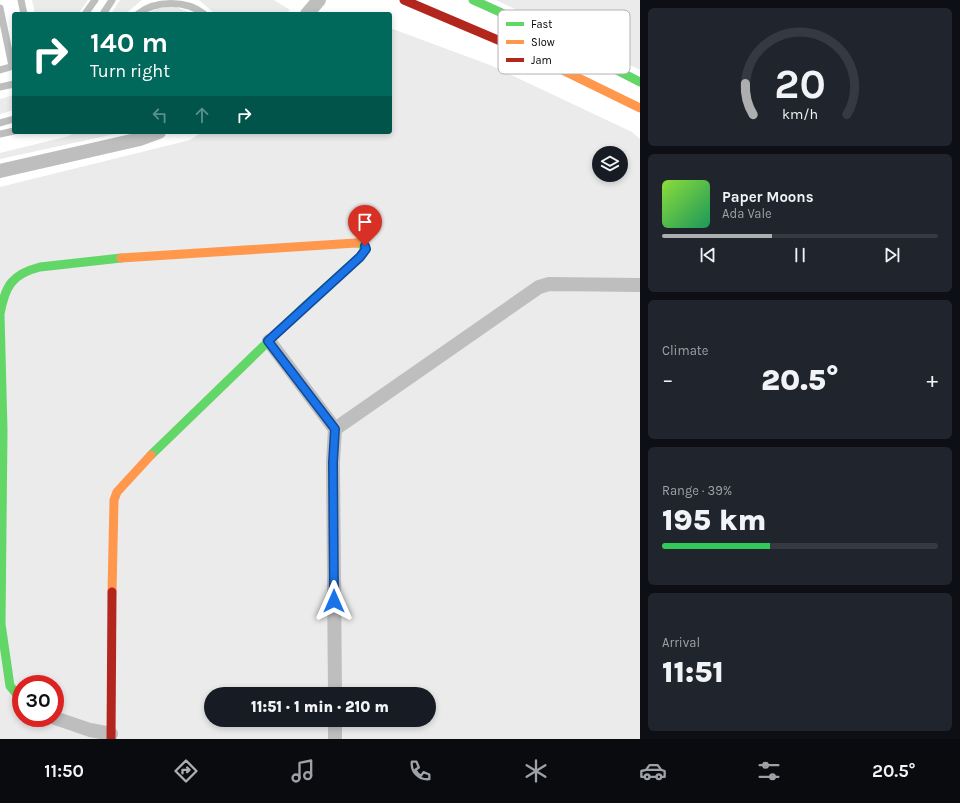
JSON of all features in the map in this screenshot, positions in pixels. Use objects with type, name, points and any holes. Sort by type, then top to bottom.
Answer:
[{"type":"main road","points":[[404,0],[498,40]]},
{"type":"main road","points":[[473,0],[498,11]]},
{"type":"main road","points":[[570,74],[640,108]]},
{"type":"main road","points":[[624,74],[640,82]]},
{"type":"main road","points":[[12,688],[10,686],[6,663],[1,624],[3,430],[0,314],[2,296],[8,285],[15,277],[27,270],[40,267],[125,258],[360,243],[365,246],[366,249],[360,257],[268,341],[132,474],[122,485],[116,496],[113,537],[111,736]]},
{"type":"street","points":[[309,12],[319,0]]},
{"type":"street","points":[[0,171],[126,142],[152,134]]},
{"type":"street","points":[[335,429],[539,287],[549,284],[640,285]]},
{"type":"street","points":[[268,341],[335,429],[333,462],[335,687]]},
{"type":"street","points":[[64,721],[111,736]]},
{"type":"street","points":[[335,727],[335,739]]},
{"type":"lane","points":[[21,0],[24,12]]},
{"type":"lane","points":[[86,12],[94,0]]},
{"type":"lane","points":[[104,12],[112,0]]},
{"type":"lane","points":[[140,12],[144,8],[162,0],[181,0],[199,8],[202,12]]},
{"type":"lane","points":[[0,8],[12,62]]},
{"type":"lane","points":[[0,70],[12,66]]},
{"type":"lane","points":[[0,87],[12,84]]},
{"type":"lane","points":[[0,123],[12,120]]},
{"type":"lane","points":[[0,134],[12,131]]},
{"type":"shaded area","points":[[32,0],[88,0],[79,12],[35,12]]},
{"type":"shaded area","points":[[120,0],[142,0],[127,12],[112,12]]},
{"type":"shaded area","points":[[199,0],[274,0],[290,10],[288,12],[213,12]]},
{"type":"shaded area","points":[[496,0],[640,0],[640,70],[630,65],[630,10],[517,10]]},
{"type":"shaded area","points":[[174,6],[188,12],[150,12],[158,8]]},
{"type":"shaded area","points":[[392,29],[490,65],[498,69],[498,74],[509,74],[632,132],[640,139],[640,739],[0,739],[0,187],[190,140],[199,134],[392,134]]},
{"type":"shaded area","points":[[12,96],[12,111],[0,114],[0,99]]},
{"type":"shaded area","points":[[72,134],[115,134],[0,159],[0,153]]},
{"type":"traffic: fast","points":[[473,0],[498,11]]},
{"type":"traffic: fast","points":[[624,74],[640,82]]},
{"type":"traffic: fast","points":[[151,455],[306,305],[360,257],[366,249],[360,243],[356,243]]},
{"type":"traffic: fast","points":[[12,688],[10,686],[1,624],[3,430],[0,314],[4,296],[11,283],[23,273],[30,270],[40,267],[121,258]]},
{"type":"traffic: slow","points":[[570,74],[640,108]]},
{"type":"traffic: slow","points":[[121,258],[356,243]]},
{"type":"traffic: slow","points":[[112,592],[114,500],[117,492],[151,455]]},
{"type":"traffic: jam","points":[[404,0],[498,40]]},
{"type":"traffic: jam","points":[[111,739],[112,592]]},
{"type":"route","points":[[334,601],[333,462],[335,429],[268,341],[360,257],[366,249],[365,246]]}]
